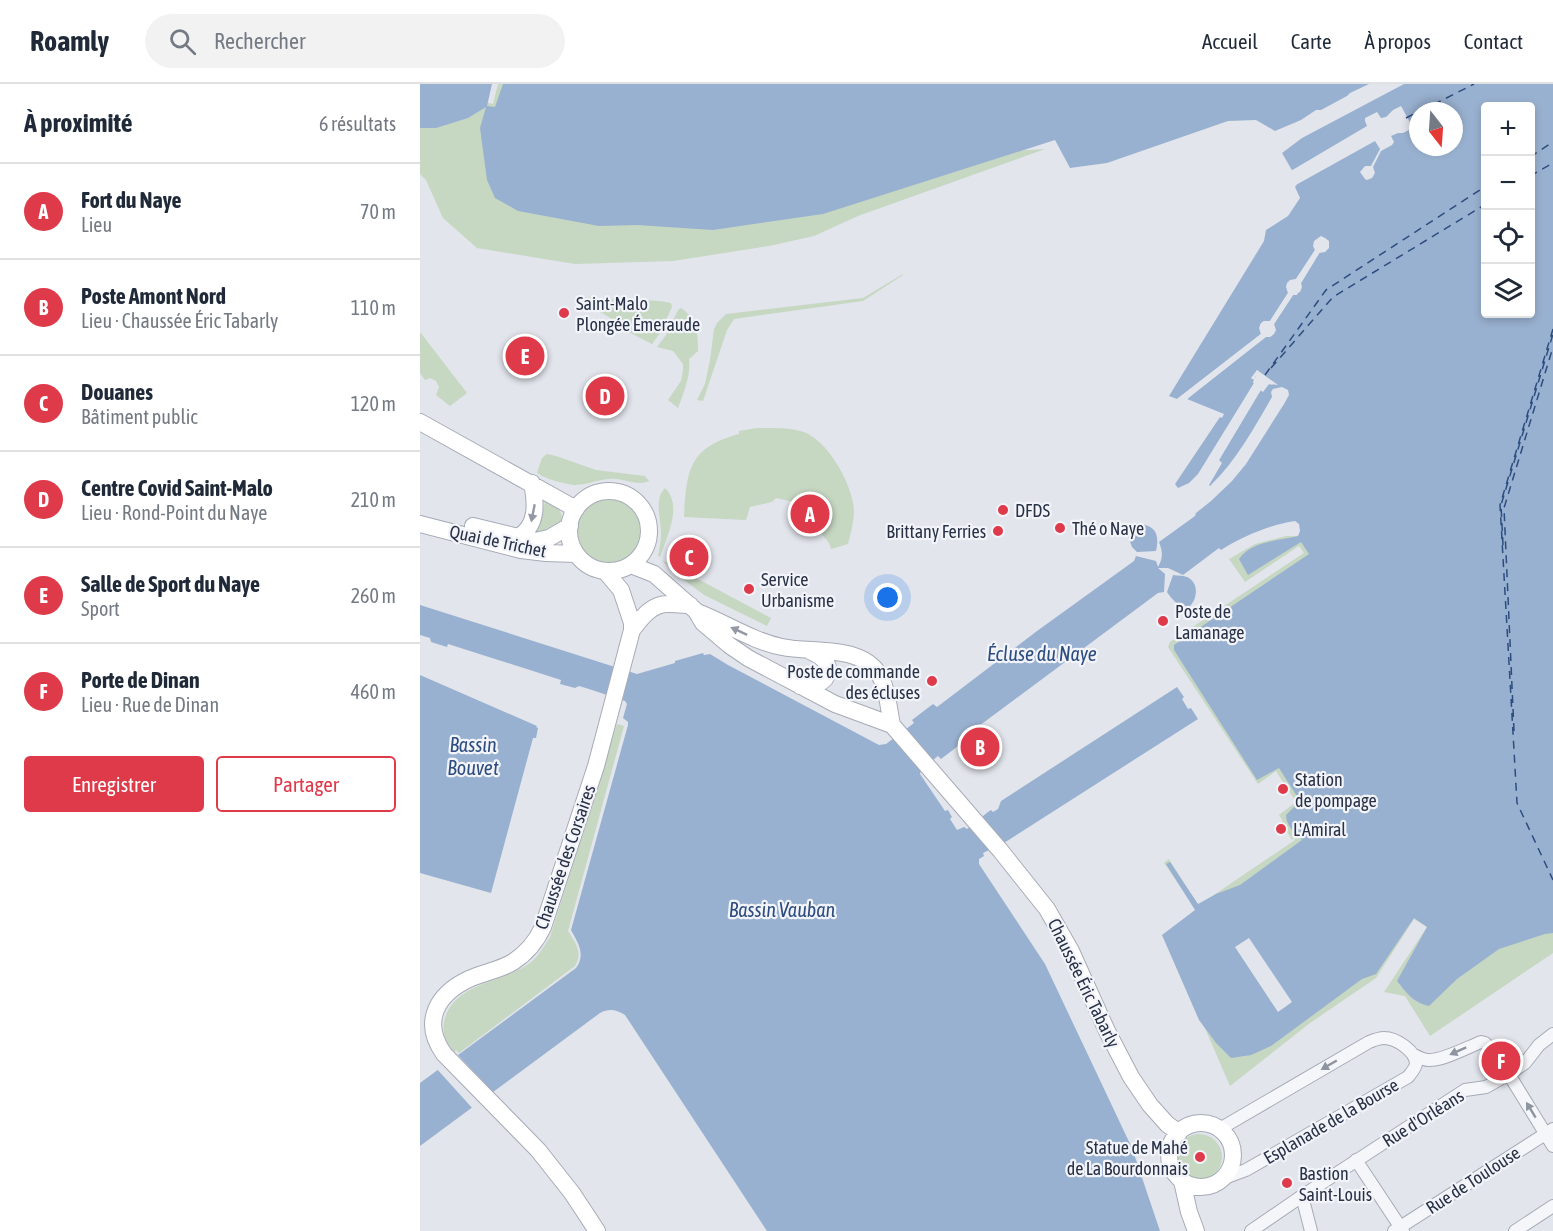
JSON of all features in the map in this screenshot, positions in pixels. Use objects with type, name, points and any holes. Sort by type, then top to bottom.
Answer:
[{"type":"main road","points":[[420,422],[576,509]]},
{"type":"main road","points":[[518,537],[526,533],[534,514],[535,498],[532,483]]},
{"type":"main road","points":[[606,491],[630,496],[646,514],[650,525],[646,549],[640,558],[629,566],[612,571],[588,566],[576,554],[569,536],[576,509],[584,500],[606,491]]},
{"type":"main road","name":"Quai de Trichet","points":[[420,513],[536,541],[549,538],[570,526]]},
{"type":"main road","name":"Quai de Trichet","points":[[420,524],[521,550],[576,554]]},
{"type":"main road","points":[[646,549],[654,574]]},
{"type":"main road","points":[[621,590],[629,566]]},
{"type":"main road","name":"Chaussée Éric Tabarly","points":[[629,566],[654,574],[693,608],[704,623],[748,658],[835,704],[887,717]]},
{"type":"main road","name":"Chaussée des Corsaires","points":[[597,1231],[538,1150],[446,1057],[435,1040],[433,1024],[439,1003],[446,994],[468,979],[513,962],[537,941],[596,766],[631,634],[632,623],[621,590],[605,571]]},
{"type":"main road","points":[[631,634],[643,616],[659,605],[673,603],[693,608]]},
{"type":"main road","name":"Chaussée Éric Tabarly","points":[[693,608],[762,641],[782,647],[845,652],[860,657],[872,666],[882,678],[887,717],[1000,850],[1059,928],[1131,1077],[1150,1105],[1167,1124],[1179,1133]]},
{"type":"main road","points":[[800,686],[822,682],[828,674],[827,665],[823,659],[808,650]]},
{"type":"main road","points":[[1197,1124],[1208,1124],[1217,1128],[1229,1140],[1233,1154],[1230,1168],[1222,1179],[1204,1187],[1192,1186],[1182,1181],[1175,1173],[1170,1158],[1171,1147],[1179,1133],[1197,1124]]},
{"type":"main road","points":[[1182,1181],[1196,1231]]},
{"type":"main road","points":[[1188,1205],[1204,1187]]},
{"type":"street","name":"Rue d'Orléans","points":[[1251,1231],[1465,1090],[1486,1087],[1507,1070],[1525,1063],[1539,1045],[1553,1034]]},
{"type":"street","points":[[1217,1128],[1225,1126],[1369,1042],[1385,1038],[1392,1039],[1414,1055],[1428,1060],[1447,1056],[1481,1042],[1497,1055]]},
{"type":"street","name":"Esplanade de la Bourse","points":[[1222,1179],[1246,1170],[1408,1077],[1416,1063],[1414,1055]]},
{"type":"street","points":[[1507,1070],[1549,1131],[1553,1146]]},
{"type":"street","name":"Rue de Toulouse","points":[[1399,1230],[1549,1131]]},
{"type":"street","points":[[1356,1160],[1399,1230]]},
{"type":"street","points":[[1302,1196],[1311,1231]]},
{"type":"street","points":[[1515,1231],[1553,1206]]},
{"type":"green space","points":[[420,84],[493,104],[498,84],[837,84],[993,152],[1045,149],[858,216],[814,236],[769,246],[673,261],[575,264],[477,248],[443,218],[426,180],[420,174]]},
{"type":"green space","points":[[903,274],[863,301],[734,319],[727,330],[703,401],[697,400],[705,384],[714,329],[726,314],[863,298]]},
{"type":"green space","points":[[576,297],[660,301],[671,303],[672,307],[660,333],[652,344],[615,325],[609,317],[593,308],[574,302]]},
{"type":"green space","points":[[681,308],[696,327],[698,351],[689,359],[688,377],[678,408],[668,400],[681,381],[683,364],[673,351],[657,347]]},
{"type":"green space","points":[[420,332],[467,393],[450,406],[436,395],[439,387],[436,381],[430,378],[425,380],[420,373]]},
{"type":"green space","points":[[757,428],[804,432],[829,452],[842,472],[851,493],[854,518],[848,544],[831,549],[816,527],[810,508],[797,498],[793,502],[776,498],[772,502],[750,507],[746,520],[684,517],[689,474],[700,454],[709,446],[739,434],[739,431]]},
{"type":"green space","points":[[547,454],[596,470],[645,476],[649,481],[637,483],[610,479],[574,485],[556,481],[537,473],[542,458]]},
{"type":"green space","points":[[665,488],[673,503],[673,512],[660,557],[658,556],[661,536],[659,498]]},
{"type":"green space","points":[[546,497],[560,510],[562,516],[560,522],[550,530],[532,533],[541,518]]},
{"type":"green space","points":[[608,499],[621,502],[631,509],[638,519],[641,532],[638,545],[631,555],[621,562],[608,565],[595,562],[585,555],[578,545],[575,532],[578,519],[585,509],[595,502]]},
{"type":"green space","points":[[1310,528],[1416,911],[1553,889],[1553,953],[1430,1036],[1405,996],[1384,992],[1427,927],[1414,919],[1376,978],[1310,1023],[1230,1086],[1165,936],[1196,911],[1164,863],[1169,859],[1198,905],[1295,840],[1294,838],[1292,840],[1279,815],[1296,802],[1276,771],[1258,784],[1168,647],[1170,642],[1304,553],[1299,546],[1245,582],[1229,559],[1255,544],[1286,536],[1297,536]]},
{"type":"green space","points":[[662,560],[771,618],[767,626],[704,595],[671,570]]},
{"type":"green space","points":[[617,724],[624,726],[568,931],[578,952],[575,966],[459,1053],[456,1050],[454,1052],[445,1038],[444,1022],[449,1009],[457,999],[467,991],[519,970],[530,963],[550,937]]},
{"type":"green space","points":[[1199,1134],[1215,1141],[1222,1157],[1215,1173],[1199,1180],[1183,1173],[1176,1157],[1183,1141]]},
{"type":"water","points":[[420,84],[492,84],[487,106],[495,107],[503,84],[1369,84],[1275,131],[1256,120],[1228,121],[1107,163],[1070,168],[1055,140],[823,214],[713,230],[637,225],[599,226],[518,211],[495,198],[487,180],[480,128],[486,107],[468,118],[436,128],[420,128]]},
{"type":"water","points":[[1404,84],[1553,84],[1553,933],[1499,949],[1457,979],[1429,1006],[1414,999],[1397,981],[1427,927],[1414,918],[1376,974],[1362,979],[1271,1046],[1251,1055],[1231,1058],[1216,1043],[1199,1020],[1162,935],[1195,910],[1166,864],[1170,862],[1198,904],[1240,885],[1302,840],[1289,826],[1286,819],[1286,815],[1300,801],[1279,768],[1257,780],[1174,650],[1174,645],[1309,554],[1301,542],[1248,575],[1239,559],[1244,553],[1258,545],[1298,536],[1299,524],[1295,521],[1276,525],[1221,550],[1219,548],[1183,575],[1168,568],[1158,568],[1165,574],[1164,592],[1158,593],[960,740],[962,743],[941,759],[938,756],[921,770],[920,774],[945,811],[948,810],[952,817],[950,819],[957,830],[964,827],[967,829],[991,810],[993,812],[998,809],[1001,801],[1177,687],[1188,709],[1191,708],[1198,719],[1007,841],[983,853],[984,856],[979,859],[979,864],[1045,964],[1132,1148],[1160,1231],[767,1231],[625,1015],[613,1010],[600,1013],[420,1146],[420,1083],[576,968],[579,963],[581,953],[571,930],[628,722],[623,718],[627,704],[625,701],[579,686],[575,688],[560,684],[561,680],[448,644],[447,647],[431,642],[430,638],[420,635],[420,605],[637,674],[703,653],[704,655],[710,654],[879,745],[886,744],[914,723],[912,720],[933,704],[937,707],[1134,561],[1136,556],[1156,561],[1158,567],[1162,555],[1159,542],[1195,516],[1232,481],[1246,464],[1284,404],[1289,395],[1288,390],[1282,387],[1273,389],[1272,397],[1244,444],[1210,486],[1222,463],[1219,460],[1261,390],[1269,384],[1273,385],[1257,370],[1254,383],[1198,474],[1189,483],[1178,488],[1175,484],[1224,414],[1187,399],[1266,337],[1272,336],[1274,324],[1293,295],[1297,295],[1301,283],[1320,252],[1325,252],[1329,243],[1325,238],[1314,242],[1315,250],[1296,279],[1287,283],[1288,293],[1270,321],[1264,321],[1260,325],[1261,334],[1177,399],[1169,396],[1264,241],[1266,230],[1288,216],[1300,198],[1295,187],[1299,176],[1293,172],[1282,153],[1302,138]]},
{"type":"water","points":[[1136,523],[1148,526],[1155,531],[1156,551],[1137,552],[1132,547],[1126,528]]},
{"type":"water","points":[[1173,575],[1187,577],[1195,585],[1195,598],[1186,609],[1175,602],[1167,592]]},
{"type":"water","name":"Bassin Bouvet","points":[[420,675],[538,728],[536,738],[533,738],[491,893],[420,873]]},
{"type":"pier","points":[[1401,106],[1409,121],[1409,130],[1391,136],[1394,142],[1381,151],[1373,167],[1375,173],[1372,178],[1365,179],[1360,172],[1365,166],[1371,166],[1380,149],[1375,141],[1294,186],[1296,177],[1289,172],[1367,126],[1365,118],[1377,112],[1381,118],[1386,117]]},
{"type":"pier","points":[[1321,236],[1329,241],[1329,248],[1319,253],[1301,283],[1300,292],[1293,295],[1274,324],[1276,330],[1274,334],[1265,337],[1187,399],[1184,399],[1199,386],[1182,399],[1177,399],[1261,334],[1259,328],[1261,323],[1270,321],[1288,293],[1287,283],[1296,279],[1315,250],[1314,241]]},
{"type":"pier","points":[[1257,370],[1278,385],[1269,384],[1263,392],[1260,390],[1219,460],[1217,459],[1258,389],[1268,381],[1258,374],[1255,377],[1257,385],[1213,456],[1211,455],[1254,384],[1251,378]]},
{"type":"pier","points":[[1249,938],[1292,1002],[1278,1012],[1235,947]]},
{"type":"pier","points":[[456,1053],[495,1094],[474,1110],[436,1068]]},
{"type":"ferry route","points":[[1439,102],[1474,84]]},
{"type":"ferry route","points":[[1532,156],[1553,142]]},
{"type":"ferry route","points":[[1535,173],[1553,163]]},
{"type":"ferry route","points":[[1265,375],[1326,290],[1481,189]]},
{"type":"ferry route","points":[[1271,368],[1333,297],[1481,207]]},
{"type":"ferry route","points":[[1553,329],[1500,505],[1517,803],[1553,880]]},
{"type":"ferry route","points":[[1503,545],[1501,505],[1553,334]]},
{"type":"ferry route","points":[[1514,731],[1504,508],[1553,347]]},
{"type":"place","name":"Saint-Malo Plongée Émeraude","points":[[564,313]]},
{"type":"place","name":"Salle de Sport du Naye","points":[[525,356]]},
{"type":"place","name":"Centre Covid Saint-Malo","points":[[605,396]]},
{"type":"place","name":"DFDS","points":[[1003,510]]},
{"type":"place","name":"Fort du Naye","points":[[810,514]]},
{"type":"place","name":"Thé o Naye","points":[[1060,528]]},
{"type":"place","name":"Brittany Ferries","points":[[998,531]]},
{"type":"place","name":"Douanes","points":[[689,557]]},
{"type":"place","name":"Service Urbanisme","points":[[749,589]]},
{"type":"place","name":"Poste de Lamanage","points":[[1163,621]]},
{"type":"place","name":"Poste de commande des écluses","points":[[932,681]]},
{"type":"place","name":"Poste Amont Nord","points":[[980,747]]},
{"type":"place","name":"Station de pompage","points":[[1283,789]]},
{"type":"place","name":"L'Amiral","points":[[1281,829]]},
{"type":"place","name":"Porte de Dinan","points":[[1501,1061]]},
{"type":"place","name":"Statue de Mahé de La Bourdonnais","points":[[1200,1157]]},
{"type":"place","name":"Bastion Saint-Louis","points":[[1287,1183]]},
{"type":"water label","name":"Écluse du Naye","points":[[1042,653]]},
{"type":"water label","name":"Bassin Vauban","points":[[782,909]]}]
